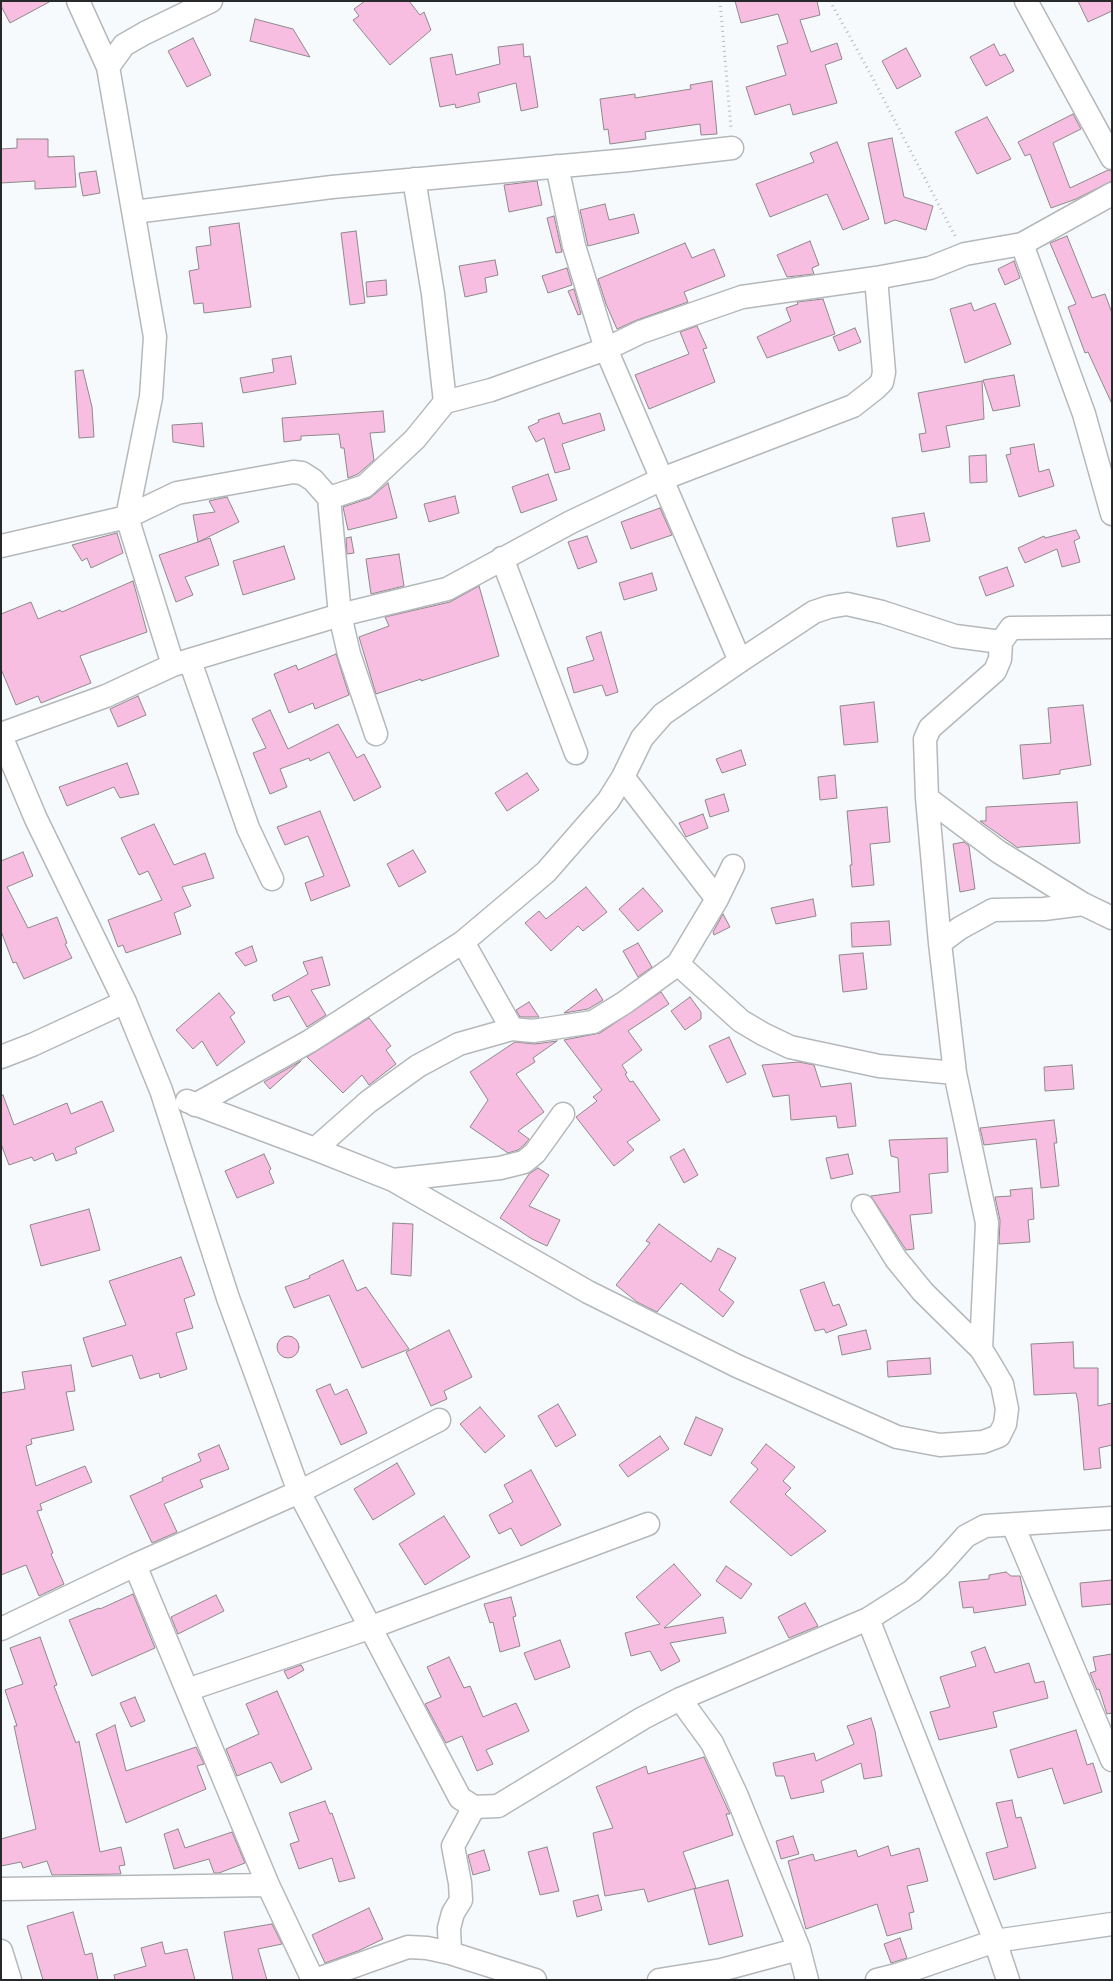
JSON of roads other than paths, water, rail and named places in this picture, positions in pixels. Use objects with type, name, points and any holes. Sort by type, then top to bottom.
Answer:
[{"type":"street","points":[[78,1],[108,67],[155,337],[151,397],[127,518],[181,663],[248,828],[272,879]]},
{"type":"street","points":[[108,67],[124,45],[211,1]]},
{"type":"street","points":[[1026,1],[1112,158]]},
{"type":"street","points":[[134,212],[332,187],[628,160],[732,148]]},
{"type":"street","points":[[557,166],[574,246],[606,349],[740,661]]},
{"type":"street","points":[[414,179],[433,294],[445,402]]},
{"type":"street","points":[[329,498],[365,486],[415,439],[445,402],[491,390],[606,349],[641,332],[742,298],[930,268],[964,254],[1022,244],[1112,194]]},
{"type":"street","points":[[1022,244],[1084,414],[1112,514]]},
{"type":"street","points":[[876,278],[884,372],[882,382],[853,406],[662,480],[571,522],[447,588],[340,615],[181,663],[106,696],[1,735],[36,820],[125,1002],[161,1090],[228,1298],[299,1492],[460,1798],[474,1807],[498,1806],[643,1718],[680,1699],[868,1619],[912,1591],[939,1566],[966,1536],[984,1526],[1112,1518]]},
{"type":"street","points":[[1,546],[127,518],[177,493],[293,472],[302,473],[313,480],[329,498],[340,615],[349,654],[376,734]]},
{"type":"street","points":[[502,558],[576,752]]},
{"type":"street","points":[[195,1105],[310,1041],[463,942],[546,872],[608,801],[623,777],[642,738],[663,714],[814,612],[847,604],[882,612],[955,636],[1001,642]]},
{"type":"street","points":[[981,1349],[987,1223],[956,1072],[940,943],[927,798],[925,739],[930,728],[995,671],[1000,659],[1001,642],[1011,628],[1112,627]]},
{"type":"street","points":[[623,777],[717,899]]},
{"type":"street","points":[[927,798],[999,852],[1083,904],[1112,918]]},
{"type":"street","points":[[315,1149],[368,1102],[418,1066],[459,1044],[512,1029],[533,1031],[593,1022],[624,1003],[678,964],[717,899],[733,866]]},
{"type":"street","points":[[940,943],[960,928],[992,910],[1083,904]]},
{"type":"street","points":[[463,942],[512,1029]]},
{"type":"street","points":[[678,964],[741,1021],[790,1047],[879,1066],[956,1072]]},
{"type":"street","points":[[1,1057],[32,1045],[125,1002]]},
{"type":"street","points":[[161,1090],[195,1105],[393,1180],[588,1292],[738,1366],[897,1437],[940,1445],[983,1442],[999,1436],[1005,1424],[1007,1409],[1002,1384],[981,1349],[922,1292],[896,1259],[863,1206]]},
{"type":"street","points":[[393,1180],[500,1168],[524,1162],[535,1153],[563,1114]]},
{"type":"street","points":[[1,1629],[135,1565],[299,1492],[439,1420]]},
{"type":"street","points":[[187,1690],[369,1628],[648,1524]]},
{"type":"street","points":[[1013,1525],[1112,1760]]},
{"type":"street","points":[[135,1565],[268,1886],[314,1980],[408,1948],[427,1948],[450,1953],[497,1973],[536,1980]]},
{"type":"street","points":[[868,1619],[995,1941],[1008,1980]]},
{"type":"street","points":[[680,1699],[716,1752],[736,1794],[799,1948],[807,1980]]},
{"type":"street","points":[[450,1953],[449,1928],[453,1913],[461,1900],[460,1883],[452,1846],[474,1807]]},
{"type":"street","points":[[1,1889],[268,1886]]},
{"type":"street","points":[[877,1980],[897,1975],[995,1941],[1112,1924]]},
{"type":"street","points":[[659,1980],[716,1975],[799,1948]]},
{"type":"street","points":[[1,1951],[10,1980]]}]
